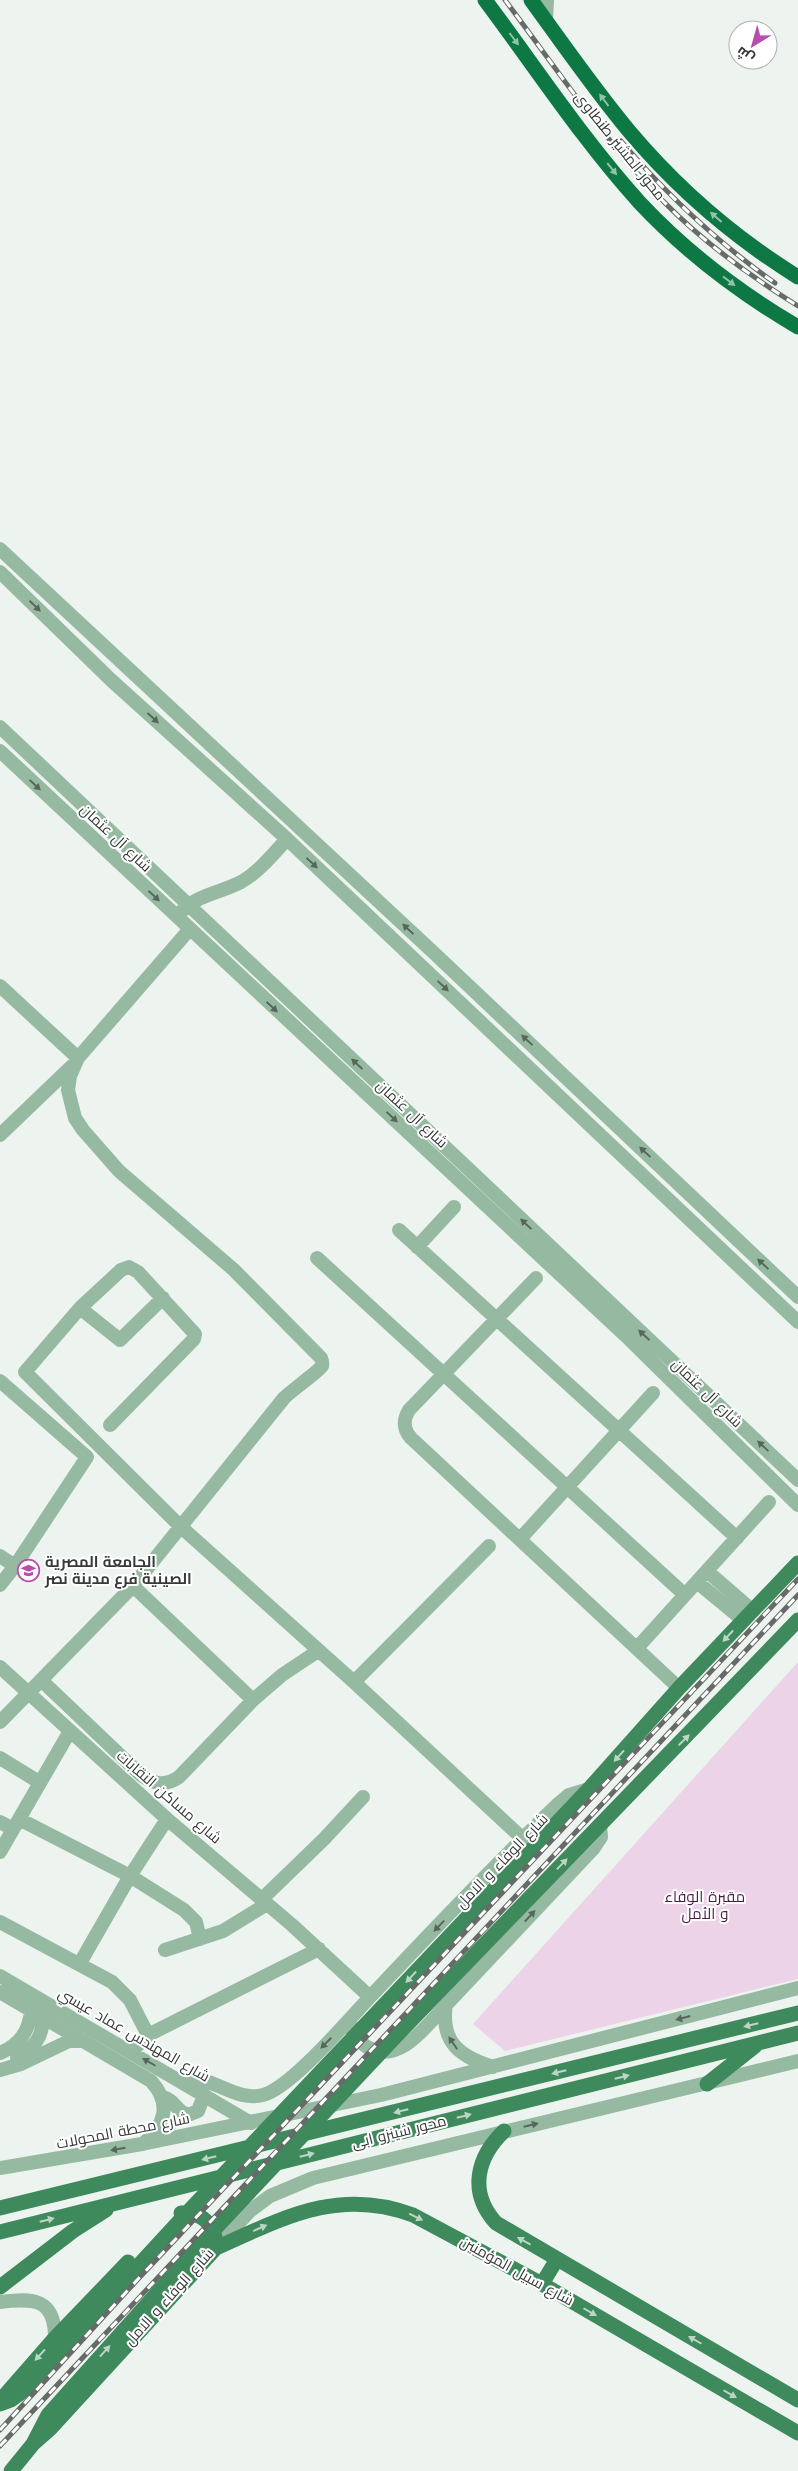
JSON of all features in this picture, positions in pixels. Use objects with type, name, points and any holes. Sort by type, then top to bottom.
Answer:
[{"type":"highway","name":"محور المشير طنطاوى","points":[[485,0],[604,160],[641,203],[676,238],[713,269],[759,303],[798,327]]},
{"type":"highway","name":"محور المشير طنطاوى","points":[[530,0],[624,125],[674,180],[723,223],[798,277]]},
{"type":"main road","name":"شارع الوفاء و الامل","points":[[589,1789],[679,1688],[798,1563]]},
{"type":"main road","points":[[213,2241],[395,2037],[798,1620]]},
{"type":"main road","points":[[0,2403],[11,2400],[23,2390],[184,2216],[589,1789]]},
{"type":"main road","name":"محور شينزو ابى","points":[[0,2208],[798,2013]]},
{"type":"main road","name":"محور شينزو ابى","points":[[0,2232],[798,2033]]},
{"type":"main road","points":[[707,2084],[759,2042]]},
{"type":"main road","name":"شارع سبيل المؤمنين","points":[[504,2131],[492,2143],[482,2160],[479,2180],[482,2203],[490,2217],[502,2228],[798,2400]]},
{"type":"main road","points":[[0,2287],[73,2231],[123,2201]]},
{"type":"main road","name":"شارع سبيل المؤمنين","points":[[213,2241],[292,2215],[330,2206],[354,2203],[374,2204],[413,2215],[542,2284],[798,2433]]},
{"type":"main road","name":"شارع الوفاء و الامل","points":[[0,2403],[55,2338],[169,2219],[180,2214],[192,2213],[203,2217],[212,2226],[216,2237],[213,2241],[50,2429],[33,2444],[11,2471]]},
{"type":"main road","points":[[542,2284],[557,2259]]},
{"type":"street","points":[[546,21],[547,0]]},
{"type":"street","points":[[0,549],[434,953],[798,1297]]},
{"type":"street","points":[[0,572],[111,680],[287,839],[798,1322]]},
{"type":"street","name":"شارع آل عثمان","points":[[0,727],[798,1480]]},
{"type":"street","name":"شارع آل عثمان","points":[[0,751],[189,930],[628,1338],[798,1505]]},
{"type":"street","points":[[176,917],[188,905],[204,895],[233,886],[251,876],[287,839]]},
{"type":"street","points":[[0,1135],[77,1060],[189,930]]},
{"type":"street","points":[[422,966],[434,953]]},
{"type":"street","points":[[0,986],[77,1060]]},
{"type":"street","points":[[0,1722],[133,1586],[284,1398],[301,1382],[320,1369],[322,1361],[292,1326],[234,1270],[119,1171],[83,1130],[75,1118],[68,1090],[70,1076],[77,1060]]},
{"type":"street","points":[[417,1247],[454,1207]]},
{"type":"street","points":[[399,1230],[498,1318],[737,1538]]},
{"type":"street","points":[[317,1258],[685,1595]]},
{"type":"street","points":[[0,1586],[16,1566],[87,1458],[4,1385],[24,1372],[80,1308],[121,1270],[128,1267],[138,1272],[193,1329],[195,1334],[194,1339],[110,1425]]},
{"type":"street","points":[[536,1278],[406,1415],[404,1427],[407,1433],[679,1688]]},
{"type":"street","points":[[80,1308],[120,1340],[163,1298]]},
{"type":"street","points":[[24,1372],[180,1526],[318,1652],[354,1682],[522,1838]]},
{"type":"street","points":[[520,1539],[653,1393]]},
{"type":"street","points":[[637,1648],[769,1502]]},
{"type":"street","points":[[354,1682],[489,1546]]},
{"type":"street","points":[[0,1556],[16,1566]]},
{"type":"street","points":[[702,1577],[748,1616]]},
{"type":"street","points":[[133,1586],[253,1700]]},
{"type":"street","points":[[41,1680],[141,1775],[156,1783],[172,1782],[253,1700],[282,1675],[318,1652]]},
{"type":"street","name":"شارع مساكن النقابات","points":[[0,1667],[167,1819],[264,1901],[370,1996]]},
{"type":"street","points":[[0,1852],[70,1731]]},
{"type":"street","points":[[0,1758],[39,1782]]},
{"type":"street","name":"شارع الوفاء و الامل","points":[[178,2079],[208,2082],[236,2094],[249,2097],[263,2095],[288,2081],[351,2018],[522,1838],[569,1795],[589,1789]]},
{"type":"street","points":[[165,1950],[200,1939],[234,1925],[264,1901],[364,1796]]},
{"type":"street","points":[[80,1963],[130,1876],[167,1819]]},
{"type":"street","points":[[0,1822],[16,1824],[130,1876],[184,1910],[196,1922],[200,1939]]},
{"type":"street","points":[[351,2018],[352,2032],[357,2039],[371,2049],[388,2052],[411,2042],[592,1849],[601,1837],[600,1824]]},
{"type":"street","points":[[0,1922],[80,1963],[112,1982],[123,1992],[135,2008],[148,2035]]},
{"type":"street","points":[[131,2052],[148,2035],[319,1949]]},
{"type":"street","name":"شارع المهندس عماد عيسي","points":[[0,1976],[251,2122]]},
{"type":"street","name":"شارع محطة المحولات","points":[[0,2168],[142,2144],[381,2095],[798,1988]]},
{"type":"street","name":"شارع المهندس عماد عيسي","points":[[0,1992],[151,2081],[162,2097],[171,2099],[181,2112],[188,2115],[198,2111],[204,2095]]},
{"type":"street","points":[[446,2006],[445,2023],[453,2044],[469,2058],[494,2067]]},
{"type":"street","points":[[0,2053],[11,2048],[22,2038],[37,2014]]},
{"type":"street","points":[[4,2069],[36,2043],[42,2032],[37,2014]]},
{"type":"street","points":[[4,2069],[21,2064],[69,2041],[85,2041]]},
{"type":"street","points":[[213,2241],[270,2196],[313,2178],[798,2061]]},
{"type":"street","points":[[142,2144],[155,2134],[162,2122],[164,2110],[162,2097]]},
{"type":"street","points":[[0,2302],[24,2299],[42,2304],[54,2319],[55,2338]]},
{"type":"green space","name":"مقبرة الوفاء و الأمل","points":[[798,1662],[798,1979],[505,2051],[473,2024]]},
{"type":"railway","points":[[505,0],[601,129],[641,178],[663,201],[728,258],[798,306]]},
{"type":"railway","points":[[621,141],[656,180],[694,217],[733,251],[775,283]]},
{"type":"railway","points":[[0,2430],[139,2278],[798,1579]]},
{"type":"railway","points":[[0,2446],[798,1595]]},
{"type":"place","name":"الجامعة المصرية الصينية فرع مدينة نصر","points":[[29,1571]]}]
